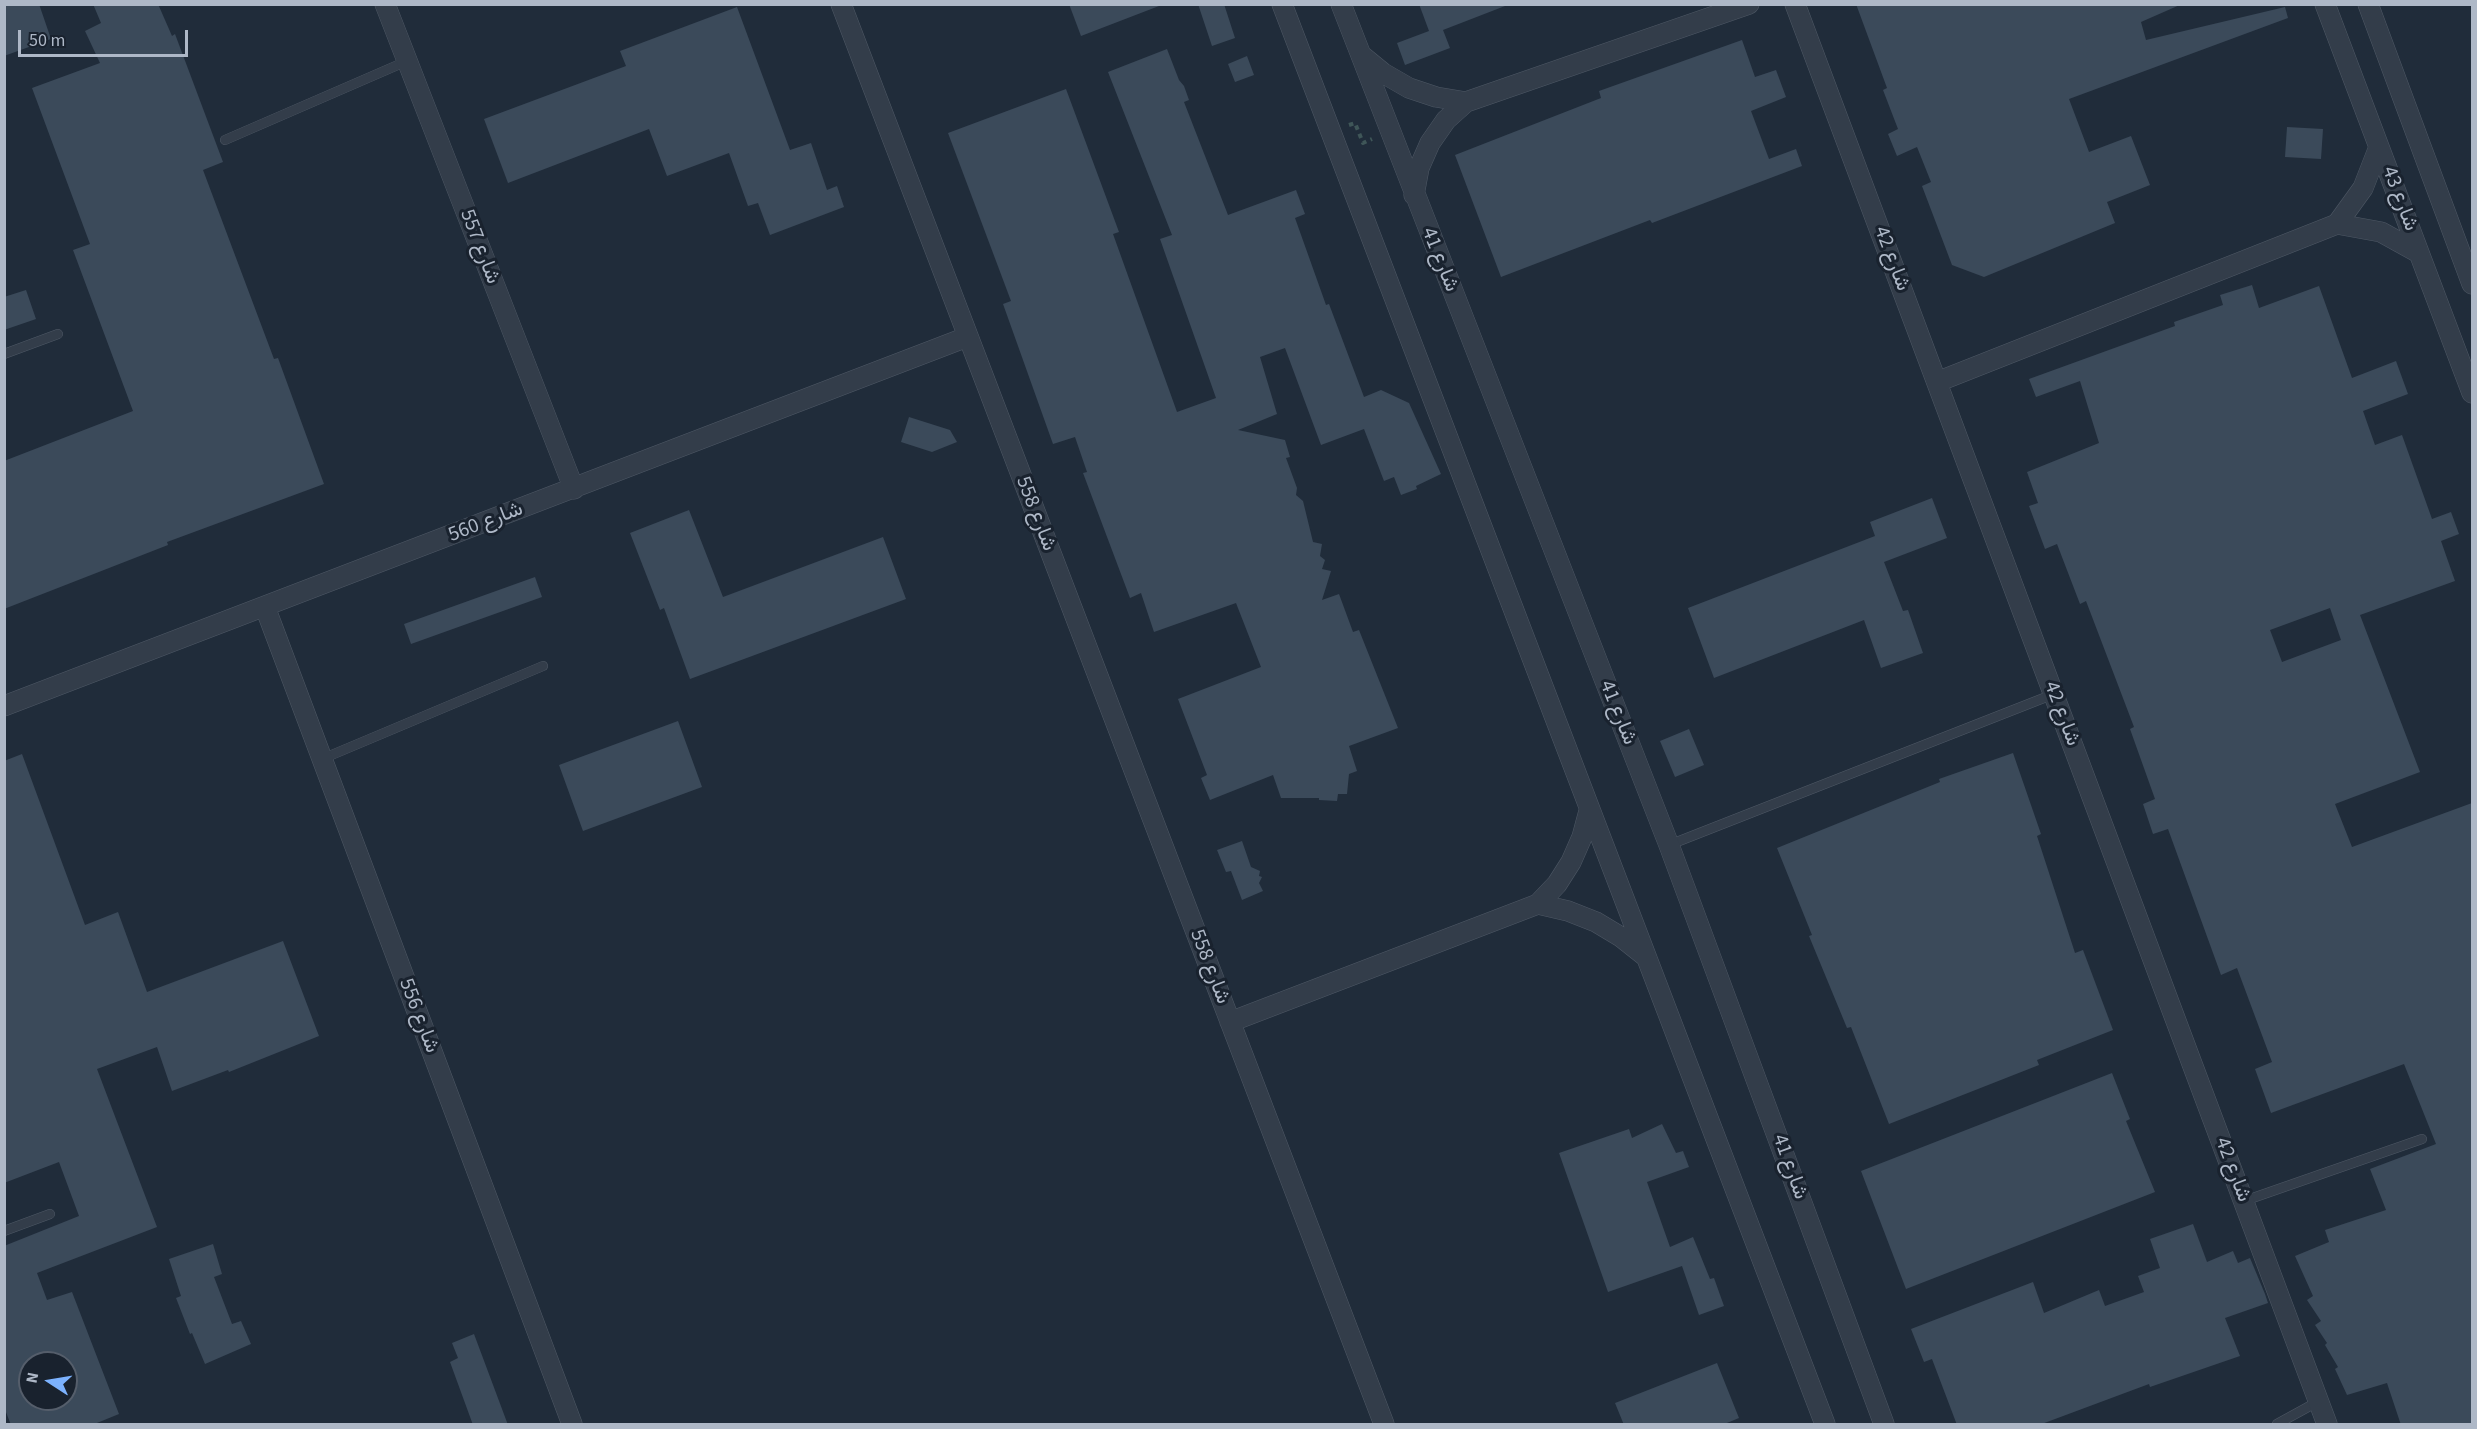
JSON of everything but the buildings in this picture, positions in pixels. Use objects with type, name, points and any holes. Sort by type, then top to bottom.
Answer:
[{"type":"street","name":"شارع 557","points":[[385,4],[574,489]]},
{"type":"street","name":"شارع 558","points":[[841,4],[1384,1425]]},
{"type":"street","points":[[1282,4],[1825,1425]]},
{"type":"street","name":"شارع 41","points":[[1341,4],[1389,132],[1670,844],[1884,1425]]},
{"type":"street","points":[[1414,195],[1419,168],[1430,143],[1446,120],[1466,102],[1749,4]]},
{"type":"street","name":"شارع 42","points":[[1795,4],[2327,1425]]},
{"type":"street","name":"شارع 43","points":[[2325,4],[2472,393]]},
{"type":"street","name":"شارع 43","points":[[2368,4],[2472,284]]},
{"type":"street","points":[[1359,54],[1383,73],[1409,88],[1437,97],[1466,102]]},
{"type":"street","points":[[2337,224],[2363,188],[2379,147]]},
{"type":"street","points":[[1937,382],[2337,224],[2381,232],[2419,253]]},
{"type":"street","name":"شارع 560","points":[[4,706],[967,337]]},
{"type":"street","name":"شارع 556","points":[[265,607],[572,1425]]},
{"type":"street","name":"شارع 558","points":[[1230,1022],[1538,904],[1557,884],[1571,862],[1582,837],[1589,811]]},
{"type":"street","points":[[1538,904],[1568,911],[1596,922],[1622,937],[1645,956]]},
{"type":"lane","points":[[225,140],[407,61]]},
{"type":"lane","points":[[4,354],[58,334]]},
{"type":"lane","points":[[322,759],[543,666]]},
{"type":"lane","points":[[1670,844],[2054,694]]},
{"type":"lane","points":[[2244,1201],[2422,1139]]},
{"type":"lane","points":[[4,1231],[50,1214]]},
{"type":"lane","points":[[2277,1425],[2319,1401]]},
{"type":"path","points":[[1331,132],[1355,123],[1362,143],[1389,132]]}]
